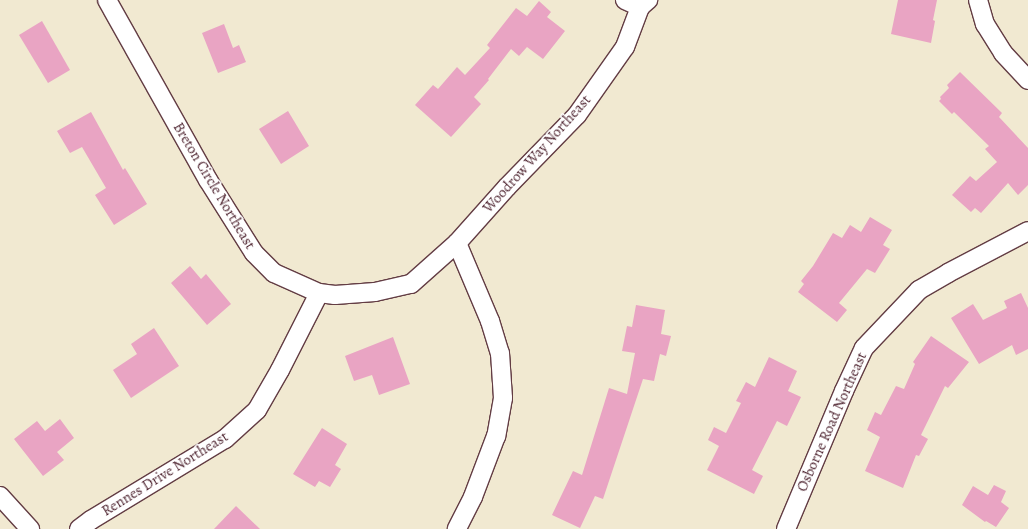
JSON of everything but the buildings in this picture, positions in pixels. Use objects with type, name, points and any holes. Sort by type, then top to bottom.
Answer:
[{"type":"street","name":"Breton Circle Northeast","points":[[107,0],[208,180],[254,253],[274,273],[319,293],[335,295],[375,292],[411,284],[457,243]]},
{"type":"street","points":[[978,0],[985,24],[1003,53],[1028,80]]},
{"type":"street","name":"Woodrow Way Northeast","points":[[457,243],[507,187],[577,115],[625,47],[638,2]]},
{"type":"street","name":"Osborne Road Northeast","points":[[786,529],[841,398],[864,348],[919,290],[1028,231]]},
{"type":"street","points":[[457,243],[490,321],[500,353],[503,398],[496,436],[473,497],[457,529]]},
{"type":"street","name":"Rennes Drive Northeast","points":[[79,529],[91,520],[225,439],[257,410],[280,370],[319,293]]},
{"type":"street","points":[[0,496],[30,529]]}]
